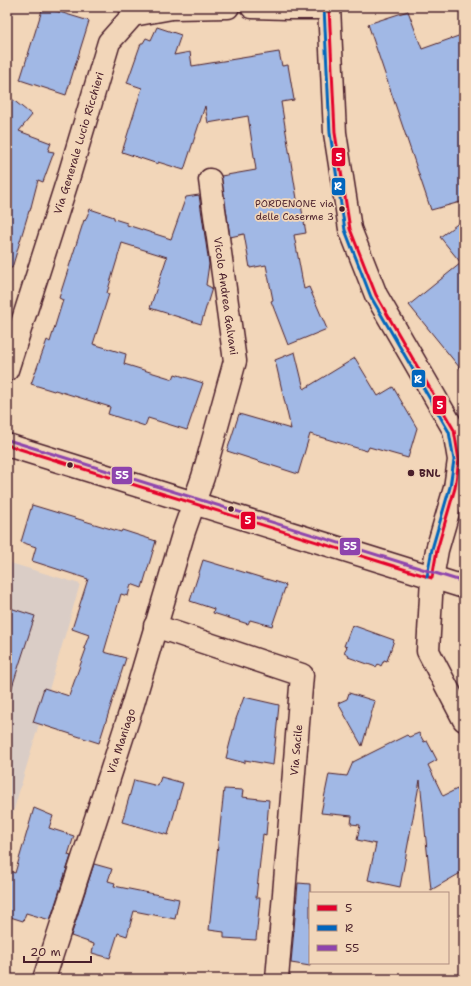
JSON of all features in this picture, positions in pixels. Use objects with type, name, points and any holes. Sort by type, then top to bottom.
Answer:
[{"type":"street","name":"Via Generale Lucio Ricchieri","points":[[7,370],[68,179],[109,42],[133,15],[172,8],[228,7]]},
{"type":"street","points":[[252,7],[329,7],[335,133],[350,229],[376,295],[454,430],[459,460],[455,488],[437,550],[432,578],[428,650],[464,720]]},
{"type":"street","name":"Vicolo Andrea Galvani","points":[[193,502],[203,477],[234,362],[210,180]]},
{"type":"street","points":[[7,445],[464,587]]},
{"type":"street","name":"Via Maniago","points":[[44,979],[132,707],[193,502]]},
{"type":"street","name":"Via Sacile","points":[[155,626],[302,675],[277,979]]},
{"type":"shaded area","points":[[7,562],[80,584],[7,833]]},
{"type":"building","points":[[43,7],[89,21],[66,95],[20,80]]},
{"type":"building","points":[[408,11],[422,49],[464,34],[464,201],[431,210],[368,24]]},
{"type":"building","points":[[157,27],[181,35],[174,55],[190,52],[192,66],[279,52],[282,66],[288,65],[294,100],[281,102],[298,205],[301,205],[306,233],[294,235],[304,289],[309,287],[327,329],[288,345],[271,301],[273,300],[266,265],[250,268],[244,234],[230,237],[221,176],[256,170],[248,116],[208,123],[205,106],[184,170],[158,162],[158,164],[122,152],[142,88],[127,83],[141,43],[143,43],[146,38],[151,40]]},
{"type":"building","points":[[7,95],[32,115],[19,131],[51,143],[48,151],[54,152],[43,182],[38,180],[12,268],[7,267]]},
{"type":"building","points":[[199,195],[209,264],[206,285],[212,288],[201,324],[150,308],[167,257],[122,243],[107,293],[109,294],[93,344],[126,354],[124,364],[173,379],[175,374],[203,383],[187,430],[148,418],[145,426],[108,414],[110,407],[31,384],[47,340],[50,342],[63,300],[59,298],[84,220],[85,221],[90,209],[114,217],[114,219],[127,223],[127,225],[171,239],[186,197]]},
{"type":"building","points":[[464,219],[464,373],[409,305],[461,263],[440,237]]},
{"type":"building","points":[[295,352],[304,389],[355,358],[378,396],[393,387],[417,428],[408,458],[369,447],[367,451],[310,434],[298,474],[227,451],[239,414],[291,429],[275,360]]},
{"type":"building","points":[[32,505],[156,541],[142,588],[131,584],[128,596],[121,594],[104,652],[126,658],[99,743],[33,722],[44,688],[69,696],[86,649],[84,648],[89,635],[72,629],[88,579],[32,561],[36,547],[21,542]]},
{"type":"building","points":[[203,560],[286,585],[272,626],[250,620],[248,624],[213,613],[214,609],[190,601]]},
{"type":"building","points":[[7,607],[35,616],[11,690],[7,689]]},
{"type":"building","points":[[352,625],[394,640],[387,661],[384,660],[381,666],[378,664],[376,667],[348,657],[349,655],[344,652],[347,647],[344,646]]},
{"type":"building","points":[[349,693],[375,701],[362,746],[338,703],[347,699]]},
{"type":"building","points":[[244,697],[279,705],[273,765],[245,760],[245,763],[226,758],[236,719]]},
{"type":"building","points":[[419,733],[424,742],[427,741],[437,760],[428,765],[443,796],[457,789],[464,802],[464,871],[431,890],[420,780],[400,887],[368,880],[376,844],[357,840],[360,825],[351,824],[352,816],[321,813],[329,774],[347,776],[353,762],[407,735],[409,737]]},
{"type":"building","points":[[161,777],[183,783],[168,835],[122,822],[134,780],[158,786]]},
{"type":"building","points":[[224,789],[243,790],[242,797],[269,800],[266,835],[263,834],[256,898],[260,898],[256,940],[224,938],[224,932],[209,930]]},
{"type":"building","points":[[34,808],[53,816],[49,828],[74,836],[68,855],[71,856],[50,920],[26,913],[23,921],[7,916],[7,870],[15,873]]},
{"type":"building","points":[[94,864],[112,869],[108,881],[115,883],[114,886],[179,899],[175,919],[134,911],[127,936],[118,933],[110,958],[92,953],[94,944],[71,936]]},
{"type":"building","points":[[298,883],[310,884],[310,966],[291,963]]},
{"type":"transit line","name":"R","points":[[324,7],[330,133],[345,230],[371,297],[449,432],[454,460],[450,487],[432,549],[427,577]]},
{"type":"transit line","name":"5","points":[[329,7],[335,133],[350,229],[376,295],[454,430],[459,460],[455,488],[437,550],[432,578]]},
{"type":"transit line","name":"55","points":[[8,440],[464,582]]},
{"type":"transit line","name":"5","points":[[7,445],[432,578]]},
{"type":"place","name":"PORDENONE via delle Caserme 3","points":[[342,209]]},
{"type":"place","name":"BNL","points":[[411,473]]}]
